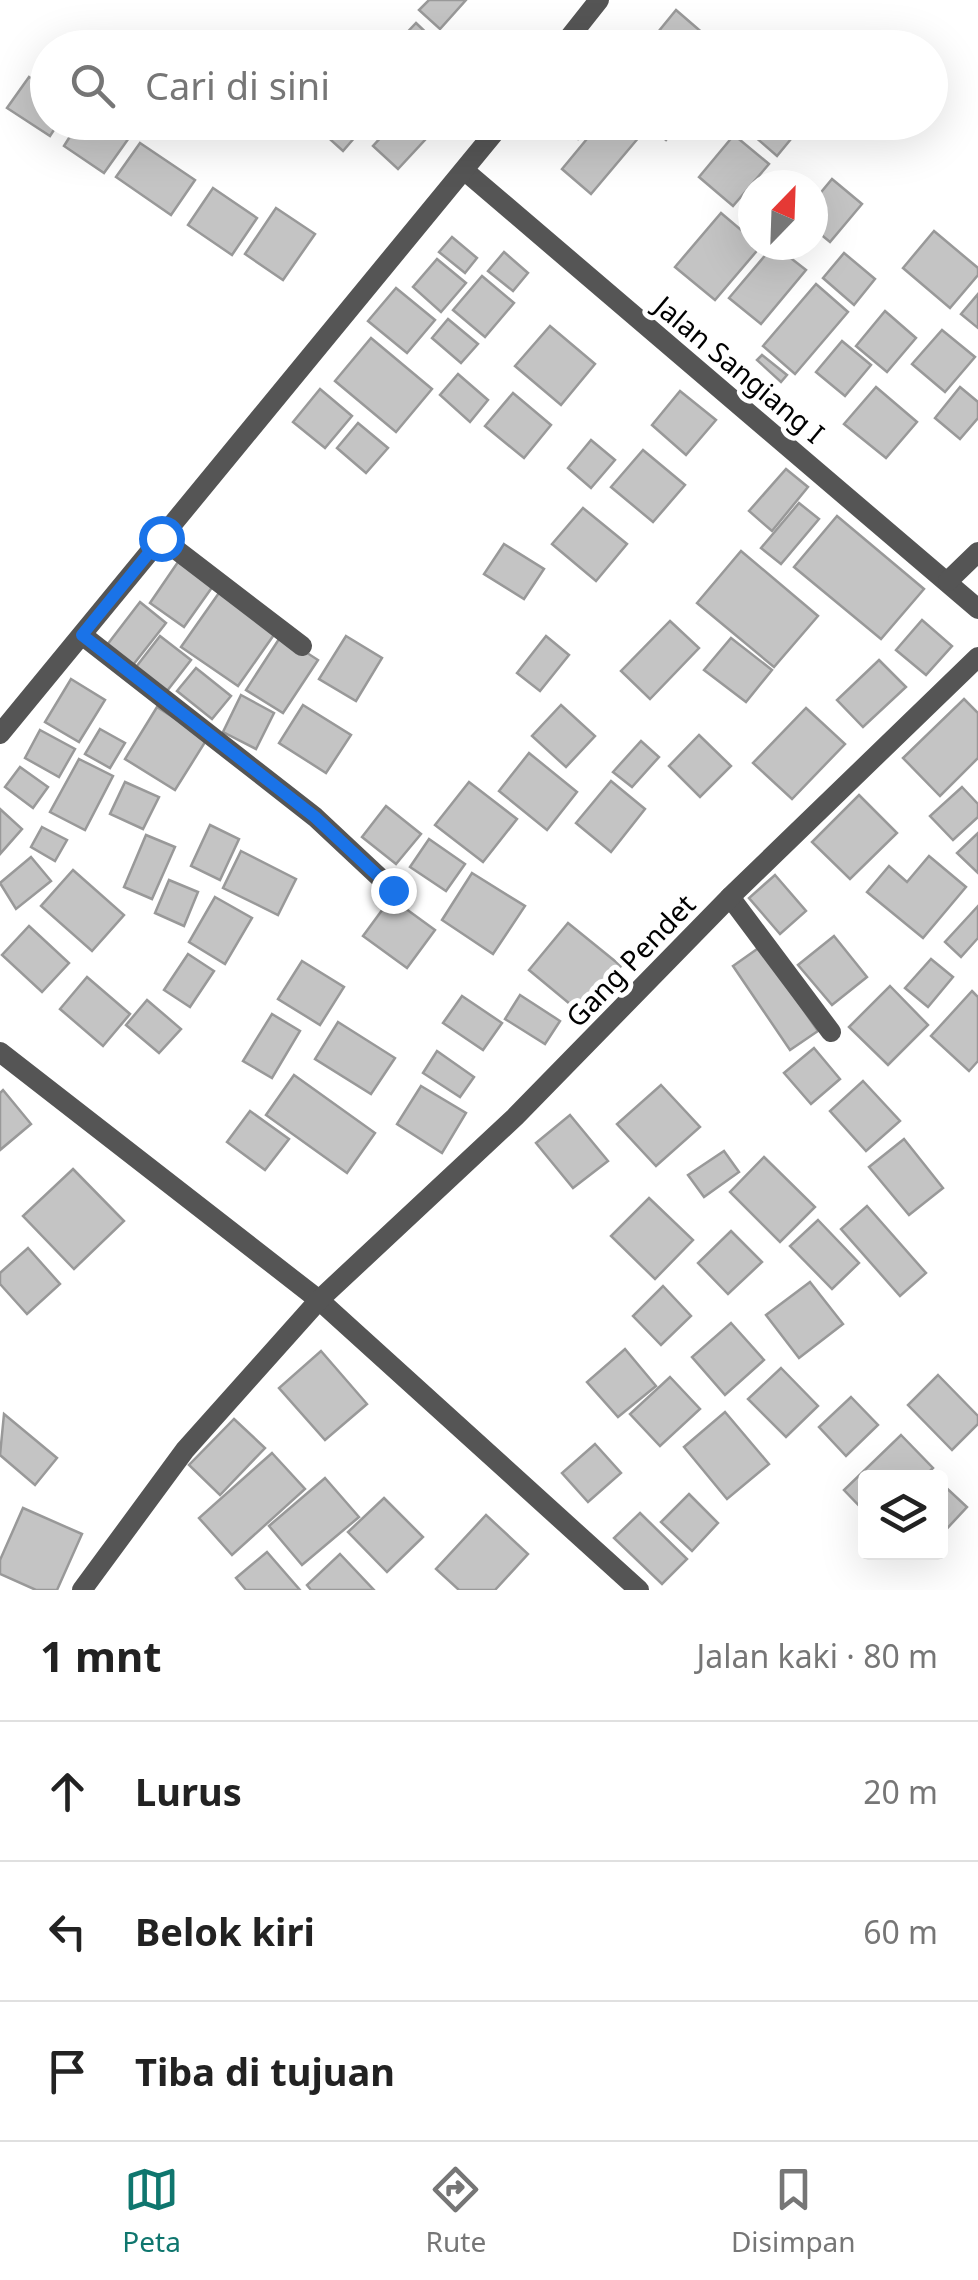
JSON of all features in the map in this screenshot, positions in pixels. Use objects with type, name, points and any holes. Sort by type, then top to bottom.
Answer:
[{"type":"street","points":[[576,30],[598,0]]},
{"type":"street","points":[[0,734],[489,140]]},
{"type":"street","name":"Jalan Sangiang I","points":[[465,171],[978,610]]},
{"type":"street","points":[[161,538],[302,646]]},
{"type":"street","points":[[948,581],[978,552]]},
{"type":"street","points":[[82,635],[315,817],[393,890]]},
{"type":"street","name":"Gang Pendet","points":[[82,1590],[185,1450],[319,1300],[516,1117],[730,898],[978,658]]},
{"type":"street","points":[[730,898],[831,1032]]},
{"type":"street","points":[[0,1052],[319,1300],[638,1590]]},
{"type":"building","points":[[429,0],[466,0],[440,29],[419,10]]},
{"type":"building","points":[[676,10],[699,30],[660,30]]},
{"type":"building","points":[[29,77],[30,78],[30,123],[7,108]]},
{"type":"building","points":[[68,140],[127,140],[104,173],[64,146]]},
{"type":"building","points":[[331,140],[352,140],[343,151]]},
{"type":"building","points":[[378,140],[425,140],[398,169],[373,146]]},
{"type":"building","points":[[586,140],[637,140],[591,194],[562,169]]},
{"type":"building","points":[[730,140],[740,140],[769,164],[764,170],[738,170],[738,200],[733,206],[699,177]]},
{"type":"building","points":[[759,140],[790,140],[777,156]]},
{"type":"building","points":[[140,143],[195,180],[171,215],[116,177]]},
{"type":"building","points":[[832,179],[862,204],[830,242],[828,240],[828,184]]},
{"type":"building","points":[[213,188],[257,218],[232,255],[188,225]]},
{"type":"building","points":[[276,208],[315,234],[283,280],[245,254]]},
{"type":"building","points":[[721,213],[738,227],[738,260],[749,260],[715,300],[675,267]]},
{"type":"building","points":[[934,231],[978,268],[978,275],[950,308],[903,268]]},
{"type":"building","points":[[452,237],[477,258],[465,273],[439,252]]},
{"type":"building","points":[[504,252],[528,273],[513,291],[488,271]]},
{"type":"building","points":[[844,253],[875,279],[854,305],[823,278]]},
{"type":"building","points":[[437,259],[466,283],[441,312],[413,287]]},
{"type":"building","points":[[761,260],[793,260],[806,270],[761,324],[729,298]]},
{"type":"building","points":[[482,276],[514,303],[485,337],[453,310]]},
{"type":"building","points":[[816,284],[848,312],[795,374],[763,346]]},
{"type":"building","points":[[396,288],[435,320],[407,353],[368,321]]},
{"type":"building","points":[[978,294],[978,328],[961,314]]},
{"type":"building","points":[[885,311],[916,338],[887,372],[856,346]]},
{"type":"building","points":[[448,319],[478,344],[461,363],[432,338]]},
{"type":"building","points":[[550,326],[595,364],[561,405],[515,366]]},
{"type":"building","points":[[942,330],[975,357],[945,392],[912,364]]},
{"type":"building","points":[[371,338],[432,389],[396,432],[335,381]]},
{"type":"building","points":[[842,341],[871,365],[845,396],[816,372]]},
{"type":"building","points":[[762,355],[787,375],[781,382],[757,360]]},
{"type":"building","points":[[458,374],[488,400],[470,422],[440,395]]},
{"type":"building","points":[[876,387],[917,422],[886,458],[844,424]]},
{"type":"building","points":[[960,387],[978,402],[978,418],[960,439],[935,418]]},
{"type":"building","points":[[320,389],[352,416],[325,448],[293,422]]},
{"type":"building","points":[[680,391],[716,420],[686,455],[652,425]]},
{"type":"building","points":[[513,393],[551,425],[524,458],[485,426]]},
{"type":"building","points":[[358,423],[388,448],[366,473],[337,448]]},
{"type":"building","points":[[591,440],[615,460],[591,488],[568,468]]},
{"type":"building","points":[[643,450],[685,485],[653,522],[611,487]]},
{"type":"building","points":[[786,469],[808,487],[772,531],[749,511]]},
{"type":"building","points":[[799,503],[819,519],[781,564],[761,548]]},
{"type":"building","points":[[583,508],[627,544],[596,581],[552,544]]},
{"type":"building","points":[[837,516],[924,589],[881,639],[794,567]]},
{"type":"building","points":[[504,544],[544,569],[524,599],[484,574]]},
{"type":"building","points":[[741,551],[818,616],[774,667],[697,603]]},
{"type":"building","points":[[178,562],[213,586],[184,627],[150,603]]},
{"type":"building","points":[[221,590],[278,629],[238,686],[181,647]]},
{"type":"building","points":[[140,602],[166,623],[133,665],[107,645]]},
{"type":"building","points":[[922,620],[952,646],[926,675],[896,650]]},
{"type":"building","points":[[670,621],[699,648],[650,699],[621,671]]},
{"type":"building","points":[[160,636],[191,660],[167,691],[136,667]]},
{"type":"building","points":[[281,636],[318,660],[283,713],[246,690]]},
{"type":"building","points":[[346,636],[382,658],[356,701],[319,679]]},
{"type":"building","points":[[546,636],[569,655],[540,691],[517,673]]},
{"type":"building","points":[[731,638],[772,670],[746,702],[704,670]]},
{"type":"building","points":[[879,660],[906,687],[863,727],[837,700]]},
{"type":"building","points":[[196,668],[231,696],[212,719],[177,691]]},
{"type":"building","points":[[71,679],[105,700],[79,742],[45,722]]},
{"type":"building","points":[[241,695],[274,713],[256,749],[223,732]]},
{"type":"building","points":[[964,699],[978,713],[978,758],[940,796],[903,758]]},
{"type":"building","points":[[303,705],[351,735],[326,773],[279,743]]},
{"type":"building","points":[[561,705],[595,736],[566,767],[532,736]]},
{"type":"building","points":[[157,707],[207,739],[175,790],[125,759]]},
{"type":"building","points":[[806,708],[845,744],[792,799],[753,763]]},
{"type":"building","points":[[100,729],[125,743],[110,768],[85,754]]},
{"type":"building","points":[[40,730],[75,749],[59,777],[25,758]]},
{"type":"building","points":[[699,735],[731,766],[700,797],[669,766]]},
{"type":"building","points":[[641,741],[659,757],[632,787],[613,772]]},
{"type":"building","points":[[529,753],[577,792],[547,830],[499,791]]},
{"type":"building","points":[[79,759],[113,776],[85,830],[50,812]]},
{"type":"building","points":[[20,767],[48,787],[33,808],[5,787]]},
{"type":"building","points":[[611,781],[645,809],[611,852],[576,823]]},
{"type":"building","points":[[125,782],[159,797],[143,829],[110,814]]},
{"type":"building","points":[[469,782],[517,819],[483,862],[435,825]]},
{"type":"building","points":[[962,787],[978,804],[978,817],[953,840],[930,816]]},
{"type":"building","points":[[859,795],[897,833],[850,879],[812,842]]},
{"type":"building","points":[[386,806],[421,834],[396,864],[362,837]]},
{"type":"building","points":[[0,809],[22,829],[0,854]]},
{"type":"building","points":[[210,825],[239,839],[220,880],[191,866]]},
{"type":"building","points":[[42,827],[67,840],[55,861],[31,847]]},
{"type":"building","points":[[978,833],[978,873],[957,853]]},
{"type":"building","points":[[146,835],[175,847],[152,899],[124,887]]},
{"type":"building","points":[[429,839],[465,864],[446,891],[410,867]]},
{"type":"building","points":[[241,851],[296,879],[278,915],[223,888]]},
{"type":"building","points":[[929,856],[966,887],[923,938],[867,892],[889,866],[907,882]]},
{"type":"building","points":[[31,857],[51,881],[16,909],[0,883]]},
{"type":"building","points":[[73,870],[124,915],[92,951],[41,906]]},
{"type":"building","points":[[472,873],[525,906],[493,954],[442,920]]},
{"type":"building","points":[[775,875],[806,911],[780,934],[749,898]]},
{"type":"building","points":[[169,880],[198,892],[184,926],[155,913]]},
{"type":"building","points":[[215,897],[252,918],[225,964],[189,942]]},
{"type":"building","points":[[391,898],[435,930],[407,968],[363,936]]},
{"type":"building","points":[[978,906],[978,938],[961,957],[945,942]]},
{"type":"building","points":[[568,923],[621,966],[582,1014],[529,970]]},
{"type":"building","points":[[29,926],[69,963],[42,992],[2,955]]},
{"type":"building","points":[[834,936],[867,977],[832,1005],[798,965]]},
{"type":"building","points":[[760,947],[818,1031],[790,1050],[733,966]]},
{"type":"building","points":[[188,954],[214,971],[190,1007],[164,990]]},
{"type":"building","points":[[931,959],[953,977],[928,1007],[905,988]]},
{"type":"building","points":[[302,961],[344,987],[320,1025],[278,999]]},
{"type":"building","points":[[87,977],[130,1014],[103,1046],[60,1009]]},
{"type":"building","points":[[890,986],[928,1025],[888,1065],[849,1027]]},
{"type":"building","points":[[972,991],[978,997],[978,1061],[969,1071],[931,1036]]},
{"type":"building","points":[[520,995],[560,1021],[545,1044],[505,1019]]},
{"type":"building","points":[[462,996],[502,1023],[483,1050],[443,1023]]},
{"type":"building","points":[[147,1000],[181,1029],[159,1053],[126,1025]]},
{"type":"building","points":[[272,1014],[300,1031],[272,1078],[243,1061]]},
{"type":"building","points":[[338,1022],[395,1058],[371,1094],[315,1059]]},
{"type":"building","points":[[814,1048],[840,1079],[811,1104],[784,1073]]},
{"type":"building","points":[[437,1051],[474,1077],[460,1097],[423,1073]]},
{"type":"building","points":[[294,1075],[375,1133],[347,1173],[266,1115]]},
{"type":"building","points":[[863,1081],[900,1121],[866,1151],[830,1111]]},
{"type":"building","points":[[661,1085],[700,1127],[656,1166],[617,1124]]},
{"type":"building","points":[[421,1086],[466,1113],[442,1153],[397,1124]]},
{"type":"building","points":[[3,1090],[31,1124],[0,1150],[0,1093]]},
{"type":"building","points":[[250,1111],[289,1139],[265,1170],[227,1142]]},
{"type":"building","points":[[570,1115],[608,1161],[573,1188],[536,1143]]},
{"type":"building","points":[[904,1139],[943,1188],[909,1215],[869,1167]]},
{"type":"building","points":[[724,1151],[739,1172],[704,1197],[688,1175]]},
{"type":"building","points":[[764,1157],[815,1207],[780,1242],[730,1192]]},
{"type":"building","points":[[73,1169],[124,1221],[74,1269],[23,1216]]},
{"type":"building","points":[[649,1198],[693,1240],[655,1279],[611,1236]]},
{"type":"building","points":[[867,1206],[926,1273],[900,1296],[841,1229]]},
{"type":"building","points":[[818,1220],[859,1263],[832,1289],[790,1246]]},
{"type":"building","points":[[731,1231],[762,1262],[728,1294],[698,1263]]},
{"type":"building","points":[[28,1248],[60,1284],[27,1314],[0,1284],[0,1273]]},
{"type":"building","points":[[810,1282],[843,1324],[799,1358],[766,1315]]},
{"type":"building","points":[[663,1286],[691,1316],[661,1345],[633,1316]]},
{"type":"building","points":[[731,1323],[764,1360],[725,1395],[692,1357]]},
{"type":"building","points":[[625,1349],[656,1386],[618,1417],[587,1382]]},
{"type":"building","points":[[321,1351],[367,1404],[325,1440],[279,1388]]},
{"type":"building","points":[[781,1368],[818,1406],[786,1437],[748,1399]]},
{"type":"building","points":[[938,1375],[978,1416],[978,1424],[952,1450],[908,1405]]},
{"type":"building","points":[[670,1377],[700,1409],[660,1446],[630,1414]]},
{"type":"building","points":[[851,1397],[878,1425],[846,1456],[819,1427]]},
{"type":"building","points":[[725,1412],[769,1464],[727,1499],[684,1447]]},
{"type":"building","points":[[4,1414],[57,1458],[35,1485],[0,1455]]},
{"type":"building","points":[[234,1419],[265,1448],[220,1495],[189,1465]]},
{"type":"building","points":[[901,1435],[933,1468],[931,1470],[865,1470]]},
{"type":"building","points":[[595,1444],[621,1473],[588,1502],[562,1473]]},
{"type":"building","points":[[272,1453],[305,1489],[232,1555],[199,1518]]},
{"type":"building","points":[[858,1476],[858,1505],[844,1490]]},
{"type":"building","points":[[325,1478],[359,1517],[302,1565],[269,1526]]},
{"type":"building","points":[[948,1489],[967,1507],[948,1527]]},
{"type":"building","points":[[689,1494],[718,1523],[692,1551],[661,1522]]},
{"type":"building","points":[[384,1498],[423,1537],[387,1572],[348,1532]]},
{"type":"building","points":[[23,1508],[82,1534],[57,1590],[36,1590],[0,1574],[0,1560]]},
{"type":"building","points":[[640,1513],[687,1559],[662,1584],[614,1538]]},
{"type":"building","points":[[486,1515],[528,1554],[495,1590],[459,1590],[436,1569]]},
{"type":"building","points":[[267,1552],[300,1590],[246,1590],[236,1578]]},
{"type":"building","points":[[340,1554],[374,1590],[311,1590],[307,1585]]},
{"type":"route","points":[[161,538],[82,635],[315,817],[393,890]]}]
